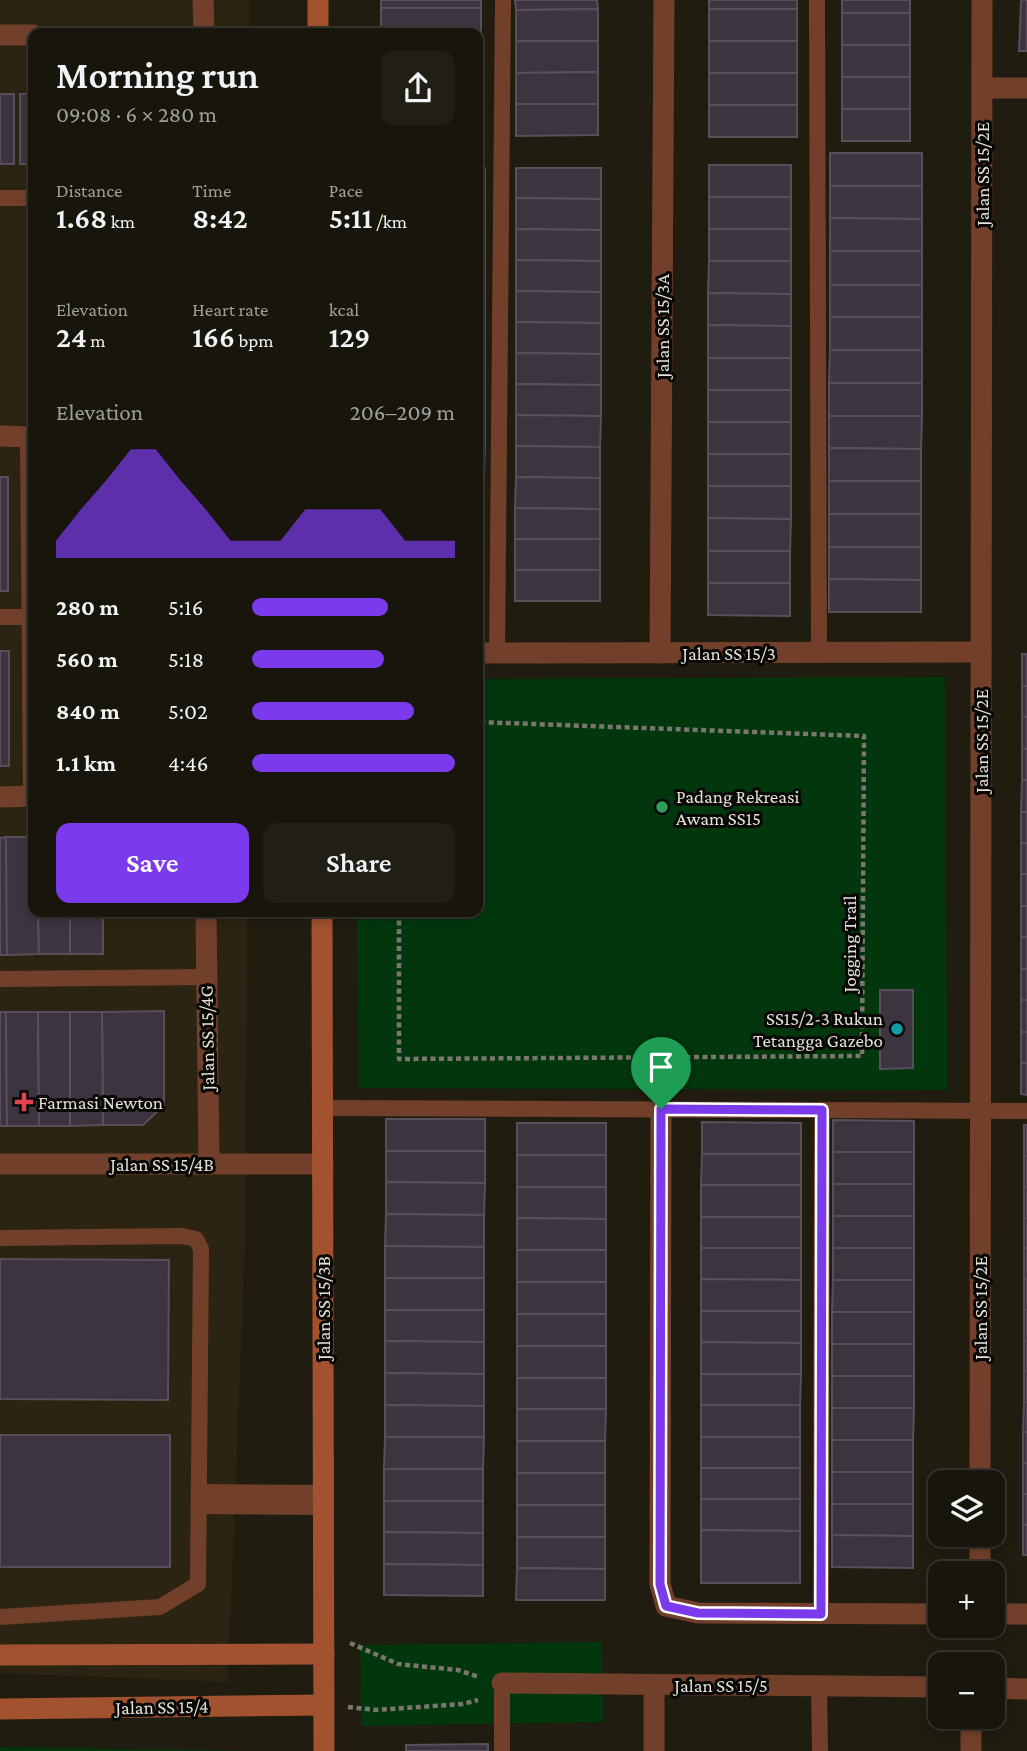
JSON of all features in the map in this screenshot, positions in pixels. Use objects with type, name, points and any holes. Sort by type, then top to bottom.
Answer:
[{"type":"street","points":[[203,0],[204,28]]},
{"type":"street","points":[[318,0],[318,28]]},
{"type":"street","name":"Jalan SS 15/3A","points":[[660,653],[664,0]]},
{"type":"street","name":"Jalan SS 15/2E","points":[[980,1470],[982,0]]},
{"type":"street","points":[[0,35],[28,35]]},
{"type":"street","points":[[982,88],[1027,88]]},
{"type":"street","points":[[0,436],[28,437]]},
{"type":"street","name":"Jalan SS 15/3","points":[[487,653],[981,652]]},
{"type":"street","points":[[0,797],[28,797]]},
{"type":"street","name":"Jalan SS 15/4G","points":[[206,917],[209,1164]]},
{"type":"street","name":"Jalan SS 15/3B","points":[[322,917],[324,1751]]},
{"type":"street","points":[[661,1109],[660,1584],[666,1606],[698,1613],[928,1614]]},
{"type":"street","name":"Jalan SS 15/4B","points":[[0,1164],[323,1164]]},
{"type":"street","points":[[1005,1614],[1027,1614]]},
{"type":"street","points":[[0,1655],[324,1654]]},
{"type":"street","name":"Jalan SS 15/5","points":[[502,1683],[928,1687]]},
{"type":"street","points":[[654,1685],[654,1751]]},
{"type":"street","points":[[1005,1688],[1027,1689]]},
{"type":"street","name":"Jalan SS 15/4","points":[[0,1709],[324,1704]]},
{"type":"street","points":[[971,1729],[971,1751]]},
{"type":"lane","points":[[487,653],[503,0]]},
{"type":"lane","points":[[817,0],[819,653]]},
{"type":"lane","points":[[0,198],[28,198]]},
{"type":"lane","points":[[0,617],[28,617]]},
{"type":"lane","points":[[0,979],[206,978]]},
{"type":"lane","points":[[323,1108],[1027,1111]]},
{"type":"lane","points":[[821,1614],[822,1110]]},
{"type":"lane","points":[[0,1238],[182,1236],[196,1239],[201,1249],[198,1584],[160,1607],[0,1617]]},
{"type":"lane","points":[[200,1499],[324,1500]]},
{"type":"lane","points":[[502,1683],[502,1751]]},
{"type":"lane","points":[[819,1686],[820,1751]]},
{"type":"path","name":"Jogging Trail","points":[[399,917],[399,1059],[862,1056],[864,736],[483,722]]},
{"type":"path","points":[[324,1654],[342,1639],[398,1664],[458,1671],[502,1683],[491,1698],[463,1703],[376,1710],[324,1704]]},
{"type":"shaded area","points":[[0,0],[249,0],[249,28],[28,28],[28,917],[247,917],[246,1214],[228,1682],[0,1673]]},
{"type":"green space","name":"Padang Rekreasi Awam SS15","points":[[945,677],[947,1090],[359,1088],[357,917],[483,917],[483,679]]},
{"type":"green space","points":[[602,1642],[603,1722],[361,1726],[360,1645]]},
{"type":"green space","points":[[0,1747],[264,1751],[0,1751]]},
{"type":"building","points":[[381,0],[481,0],[481,8],[381,8]]},
{"type":"building","points":[[515,0],[597,0],[598,9],[516,10]]},
{"type":"building","points":[[709,0],[797,0],[797,9],[709,9]]},
{"type":"building","points":[[842,0],[910,0],[910,13],[842,13]]},
{"type":"building","points":[[1021,0],[1027,0],[1027,51],[1019,51]]},
{"type":"building","points":[[381,8],[481,8],[481,28],[381,28]]},
{"type":"building","points":[[598,9],[598,41],[516,41],[516,10]]},
{"type":"building","points":[[709,9],[797,9],[797,41],[709,41]]},
{"type":"building","points":[[842,13],[910,13],[910,45],[842,45]]},
{"type":"building","points":[[516,41],[598,41],[598,72],[516,73]]},
{"type":"building","points":[[709,41],[797,41],[797,73],[709,73]]},
{"type":"building","points":[[842,45],[910,45],[910,77],[842,77]]},
{"type":"building","points":[[598,72],[598,104],[516,104],[516,73]]},
{"type":"building","points":[[709,73],[797,73],[797,105],[709,105]]},
{"type":"building","points":[[842,77],[910,77],[910,109],[842,109]]},
{"type":"building","points":[[0,94],[14,94],[14,164],[0,164]]},
{"type":"building","points":[[20,94],[28,94],[28,164],[20,164]]},
{"type":"building","points":[[516,104],[598,104],[598,135],[516,136]]},
{"type":"building","points":[[709,105],[797,105],[797,137],[709,137]]},
{"type":"building","points":[[842,109],[910,109],[910,141],[842,141]]},
{"type":"building","points":[[830,153],[922,153],[922,186],[830,186]]},
{"type":"building","points":[[709,165],[791,165],[791,197],[709,197]]},
{"type":"building","points":[[483,168],[485,168],[483,199]]},
{"type":"building","points":[[516,168],[601,168],[601,199],[516,198]]},
{"type":"building","points":[[830,186],[922,186],[922,219],[830,218]]},
{"type":"building","points":[[709,197],[791,197],[791,229],[709,229]]},
{"type":"building","points":[[516,198],[601,199],[601,230],[516,229]]},
{"type":"building","points":[[483,199],[485,199],[483,230]]},
{"type":"building","points":[[830,218],[922,219],[922,251],[830,251]]},
{"type":"building","points":[[516,229],[601,230],[601,261],[516,260]]},
{"type":"building","points":[[709,229],[791,229],[791,261],[709,261]]},
{"type":"building","points":[[483,230],[485,230],[483,261]]},
{"type":"building","points":[[830,251],[922,251],[922,285],[830,285]]},
{"type":"building","points":[[516,260],[601,261],[601,292],[516,291]]},
{"type":"building","points":[[483,261],[485,261],[483,292]]},
{"type":"building","points":[[709,261],[791,261],[791,294],[708,293]]},
{"type":"building","points":[[830,285],[922,285],[922,317],[830,317]]},
{"type":"building","points":[[516,291],[601,292],[601,323],[516,322]]},
{"type":"building","points":[[483,292],[485,292],[483,323]]},
{"type":"building","points":[[708,293],[791,294],[791,326],[708,325]]},
{"type":"building","points":[[830,317],[922,317],[922,350],[830,350]]},
{"type":"building","points":[[516,322],[601,323],[601,354],[516,353]]},
{"type":"building","points":[[483,323],[485,323],[483,354]]},
{"type":"building","points":[[708,325],[791,326],[791,358],[708,358]]},
{"type":"building","points":[[830,350],[922,350],[922,383],[829,383]]},
{"type":"building","points":[[516,353],[601,354],[601,385],[516,384]]},
{"type":"building","points":[[483,354],[485,354],[483,385]]},
{"type":"building","points":[[708,358],[791,358],[791,390],[708,390]]},
{"type":"building","points":[[829,383],[922,383],[922,416],[829,416]]},
{"type":"building","points":[[516,384],[601,385],[601,416],[516,415]]},
{"type":"building","points":[[483,385],[485,385],[483,416]]},
{"type":"building","points":[[708,390],[791,390],[791,422],[708,422]]},
{"type":"building","points":[[516,415],[601,416],[600,447],[516,446]]},
{"type":"building","points":[[483,416],[485,416],[483,447]]},
{"type":"building","points":[[829,416],[922,416],[921,449],[829,448]]},
{"type":"building","points":[[708,422],[791,422],[791,454],[708,454]]},
{"type":"building","points":[[516,446],[600,447],[600,478],[516,477]]},
{"type":"building","points":[[483,447],[485,447],[484,478]]},
{"type":"building","points":[[829,448],[921,449],[921,481],[829,481]]},
{"type":"building","points":[[708,454],[791,454],[791,486],[708,486]]},
{"type":"building","points":[[0,477],[8,477],[8,591],[0,591]]},
{"type":"building","points":[[516,477],[600,478],[600,509],[515,508]]},
{"type":"building","points":[[483,478],[484,478],[483,509]]},
{"type":"building","points":[[829,481],[921,481],[921,514],[829,514]]},
{"type":"building","points":[[708,486],[791,486],[791,519],[708,518]]},
{"type":"building","points":[[515,508],[600,509],[600,539],[515,539]]},
{"type":"building","points":[[829,514],[921,514],[921,547],[829,547]]},
{"type":"building","points":[[708,518],[791,519],[790,551],[708,551]]},
{"type":"building","points":[[483,539],[484,539],[483,570]]},
{"type":"building","points":[[515,539],[600,539],[600,570],[515,570]]},
{"type":"building","points":[[829,547],[921,547],[921,580],[829,579]]},
{"type":"building","points":[[708,551],[790,551],[790,583],[708,583]]},
{"type":"building","points":[[483,570],[484,570],[483,601]]},
{"type":"building","points":[[515,570],[600,570],[600,601],[515,601]]},
{"type":"building","points":[[829,579],[921,580],[921,612],[829,612]]},
{"type":"building","points":[[708,583],[790,583],[790,616],[708,615]]},
{"type":"building","points":[[0,651],[9,651],[9,766],[0,766]]},
{"type":"building","points":[[1022,654],[1027,654],[1027,686],[1022,686]]},
{"type":"building","points":[[1022,686],[1027,686],[1027,717],[1022,717]]},
{"type":"building","points":[[1022,717],[1027,717],[1027,749],[1022,749]]},
{"type":"building","points":[[1022,749],[1027,749],[1027,780],[1022,780]]},
{"type":"building","points":[[1022,780],[1027,780],[1027,812],[1021,812]]},
{"type":"building","points":[[1021,812],[1027,812],[1027,843],[1021,843]]},
{"type":"building","points":[[6,837],[7,955],[0,955],[0,838]]},
{"type":"building","points":[[6,837],[28,837],[28,917],[38,917],[39,954],[7,955]]},
{"type":"building","points":[[1021,843],[1027,843],[1027,874],[1021,874]]},
{"type":"building","points":[[1021,874],[1027,874],[1027,906],[1021,906]]},
{"type":"building","points":[[1021,906],[1027,906],[1027,937],[1021,937]]},
{"type":"building","points":[[38,917],[70,917],[70,954],[39,954]]},
{"type":"building","points":[[70,917],[103,917],[103,954],[70,954]]},
{"type":"building","points":[[1021,937],[1027,937],[1027,969],[1021,969]]},
{"type":"building","points":[[1021,969],[1027,969],[1027,1000],[1021,1000]]},
{"type":"building","name":"SS15/2-3 Rukun Tetangga Gazebo","points":[[880,990],[913,990],[913,1068],[880,1069]]},
{"type":"building","points":[[1021,1000],[1027,1000],[1027,1032],[1021,1032]]},
{"type":"building","points":[[164,1011],[164,1105],[143,1125],[103,1125],[102,1012]]},
{"type":"building","points":[[0,1012],[6,1012],[7,1126],[0,1126]]},
{"type":"building","points":[[6,1012],[38,1012],[39,1126],[7,1126]]},
{"type":"building","points":[[38,1012],[70,1012],[70,1126],[39,1126]]},
{"type":"building","points":[[70,1012],[102,1012],[103,1125],[70,1126]]},
{"type":"building","points":[[1021,1032],[1027,1032],[1027,1063],[1021,1063]]},
{"type":"building","points":[[1021,1063],[1027,1063],[1027,1095],[1021,1094]]},
{"type":"building","points":[[386,1119],[485,1119],[485,1151],[386,1151]]},
{"type":"building","points":[[833,1120],[914,1121],[914,1152],[833,1152]]},
{"type":"building","points":[[702,1122],[801,1123],[801,1154],[702,1154]]},
{"type":"building","points":[[517,1123],[606,1123],[606,1155],[517,1155]]},
{"type":"building","points":[[1024,1125],[1027,1125],[1027,1156],[1024,1156]]},
{"type":"building","points":[[386,1151],[485,1151],[485,1183],[386,1182]]},
{"type":"building","points":[[833,1152],[914,1152],[914,1184],[833,1184]]},
{"type":"building","points":[[702,1154],[801,1154],[801,1185],[701,1185]]},
{"type":"building","points":[[517,1155],[606,1155],[606,1187],[517,1187]]},
{"type":"building","points":[[1024,1156],[1027,1156],[1027,1187],[1024,1187]]},
{"type":"building","points":[[386,1182],[485,1183],[484,1215],[386,1214]]},
{"type":"building","points":[[833,1184],[914,1184],[914,1216],[833,1216]]},
{"type":"building","points":[[701,1185],[801,1185],[801,1217],[701,1217]]},
{"type":"building","points":[[517,1187],[606,1187],[606,1219],[517,1218]]},
{"type":"building","points":[[1024,1187],[1027,1187],[1027,1218],[1024,1218]]},
{"type":"building","points":[[386,1214],[484,1215],[484,1247],[385,1246]]},
{"type":"building","points":[[833,1216],[914,1216],[914,1248],[833,1248]]},
{"type":"building","points":[[701,1217],[801,1217],[801,1248],[701,1248]]},
{"type":"building","points":[[517,1218],[606,1219],[606,1250],[517,1250]]},
{"type":"building","points":[[1024,1218],[1027,1218],[1027,1248],[1024,1248]]},
{"type":"building","points":[[385,1246],[484,1247],[484,1278],[385,1278]]},
{"type":"building","points":[[701,1248],[801,1248],[801,1280],[701,1279]]},
{"type":"building","points":[[833,1248],[914,1248],[914,1280],[833,1280]]},
{"type":"building","points":[[1024,1248],[1027,1248],[1027,1279],[1024,1279]]},
{"type":"building","points":[[517,1250],[606,1250],[606,1282],[517,1282]]},
{"type":"building","points":[[0,1259],[169,1260],[168,1400],[0,1399]]},
{"type":"building","points":[[385,1278],[484,1278],[484,1310],[385,1310]]},
{"type":"building","points":[[701,1279],[801,1280],[801,1311],[701,1311]]},
{"type":"building","points":[[1024,1279],[1027,1279],[1027,1310],[1024,1310]]},
{"type":"building","points":[[833,1280],[914,1280],[914,1312],[832,1312]]},
{"type":"building","points":[[517,1282],[606,1282],[606,1314],[517,1314]]},
{"type":"building","points":[[385,1310],[484,1310],[484,1342],[385,1341]]},
{"type":"building","points":[[1024,1310],[1027,1310],[1027,1341],[1024,1341]]},
{"type":"building","points":[[701,1311],[801,1311],[801,1343],[701,1342]]},
{"type":"building","points":[[832,1312],[914,1312],[914,1344],[832,1344]]},
{"type":"building","points":[[517,1314],[606,1314],[606,1346],[517,1346]]},
{"type":"building","points":[[385,1341],[484,1342],[484,1374],[385,1373]]},
{"type":"building","points":[[1024,1341],[1027,1341],[1027,1371],[1024,1371]]},
{"type":"building","points":[[701,1342],[801,1343],[801,1374],[701,1374]]},
{"type":"building","points":[[832,1344],[914,1344],[914,1376],[832,1376]]},
{"type":"building","points":[[517,1346],[606,1346],[606,1378],[517,1378]]},
{"type":"building","points":[[1024,1371],[1027,1371],[1027,1402],[1024,1402]]},
{"type":"building","points":[[385,1373],[484,1374],[484,1406],[385,1405]]},
{"type":"building","points":[[701,1374],[801,1374],[800,1405],[701,1405]]},
{"type":"building","points":[[832,1376],[914,1376],[914,1408],[832,1408]]},
{"type":"building","points":[[517,1378],[606,1378],[606,1409],[517,1409]]},
{"type":"building","points":[[1024,1402],[1027,1402],[1027,1432],[1023,1432]]},
{"type":"building","points":[[385,1405],[484,1406],[484,1437],[385,1437]]},
{"type":"building","points":[[701,1405],[800,1405],[800,1437],[701,1437]]},
{"type":"building","points":[[832,1408],[914,1408],[913,1440],[832,1440]]},
{"type":"building","points":[[517,1409],[606,1409],[605,1441],[517,1441]]},
{"type":"building","points":[[1023,1432],[1027,1432],[1027,1463],[1023,1463]]},
{"type":"building","points":[[0,1435],[170,1435],[170,1567],[0,1567]]},
{"type":"building","points":[[385,1437],[484,1437],[483,1469],[384,1469]]},
{"type":"building","points":[[701,1437],[800,1437],[800,1468],[701,1468]]},
{"type":"building","points":[[832,1440],[913,1440],[913,1472],[832,1472]]},
{"type":"building","points":[[517,1441],[605,1441],[605,1473],[517,1473]]},
{"type":"building","points":[[1023,1463],[1027,1463],[1027,1494],[1023,1494]]},
{"type":"building","points":[[701,1468],[800,1468],[800,1499],[701,1499]]},
{"type":"building","points":[[384,1469],[483,1469],[483,1501],[384,1501]]},
{"type":"building","points":[[832,1472],[913,1472],[913,1504],[832,1504]]},
{"type":"building","points":[[517,1473],[605,1473],[605,1505],[517,1505]]},
{"type":"building","points":[[1023,1494],[1027,1494],[1027,1525],[1023,1525]]},
{"type":"building","points":[[701,1499],[800,1499],[800,1531],[701,1530]]},
{"type":"building","points":[[384,1501],[483,1501],[483,1533],[384,1532]]},
{"type":"building","points":[[832,1504],[913,1504],[913,1536],[832,1535]]},
{"type":"building","points":[[517,1505],[605,1505],[605,1537],[517,1537]]},
{"type":"building","points":[[1023,1525],[1027,1525],[1027,1555],[1023,1555]]},
{"type":"building","points":[[701,1530],[800,1531],[800,1583],[701,1583]]},
{"type":"building","points":[[384,1532],[483,1533],[483,1565],[384,1564]]},
{"type":"building","points":[[832,1535],[913,1536],[913,1568],[832,1567]]},
{"type":"building","points":[[517,1537],[605,1537],[605,1569],[517,1568]]},
{"type":"building","points":[[384,1564],[483,1565],[483,1596],[384,1595]]},
{"type":"building","points":[[517,1568],[605,1569],[605,1600],[516,1600]]},
{"type":"building","points":[[488,1744],[488,1751],[406,1751],[406,1745]]},
{"type":"place","name":"Padang Rekreasi Awam SS15","points":[[662,807]]},
{"type":"place","name":"SS15/2-3 Rukun Tetangga Gazebo","points":[[897,1029]]},
{"type":"place","name":"Farmasi Newton","points":[[24,1102]]},
{"type":"route","points":[[661,1109],[822,1110],[821,1614],[698,1613],[666,1606],[660,1584],[661,1109]]}]
